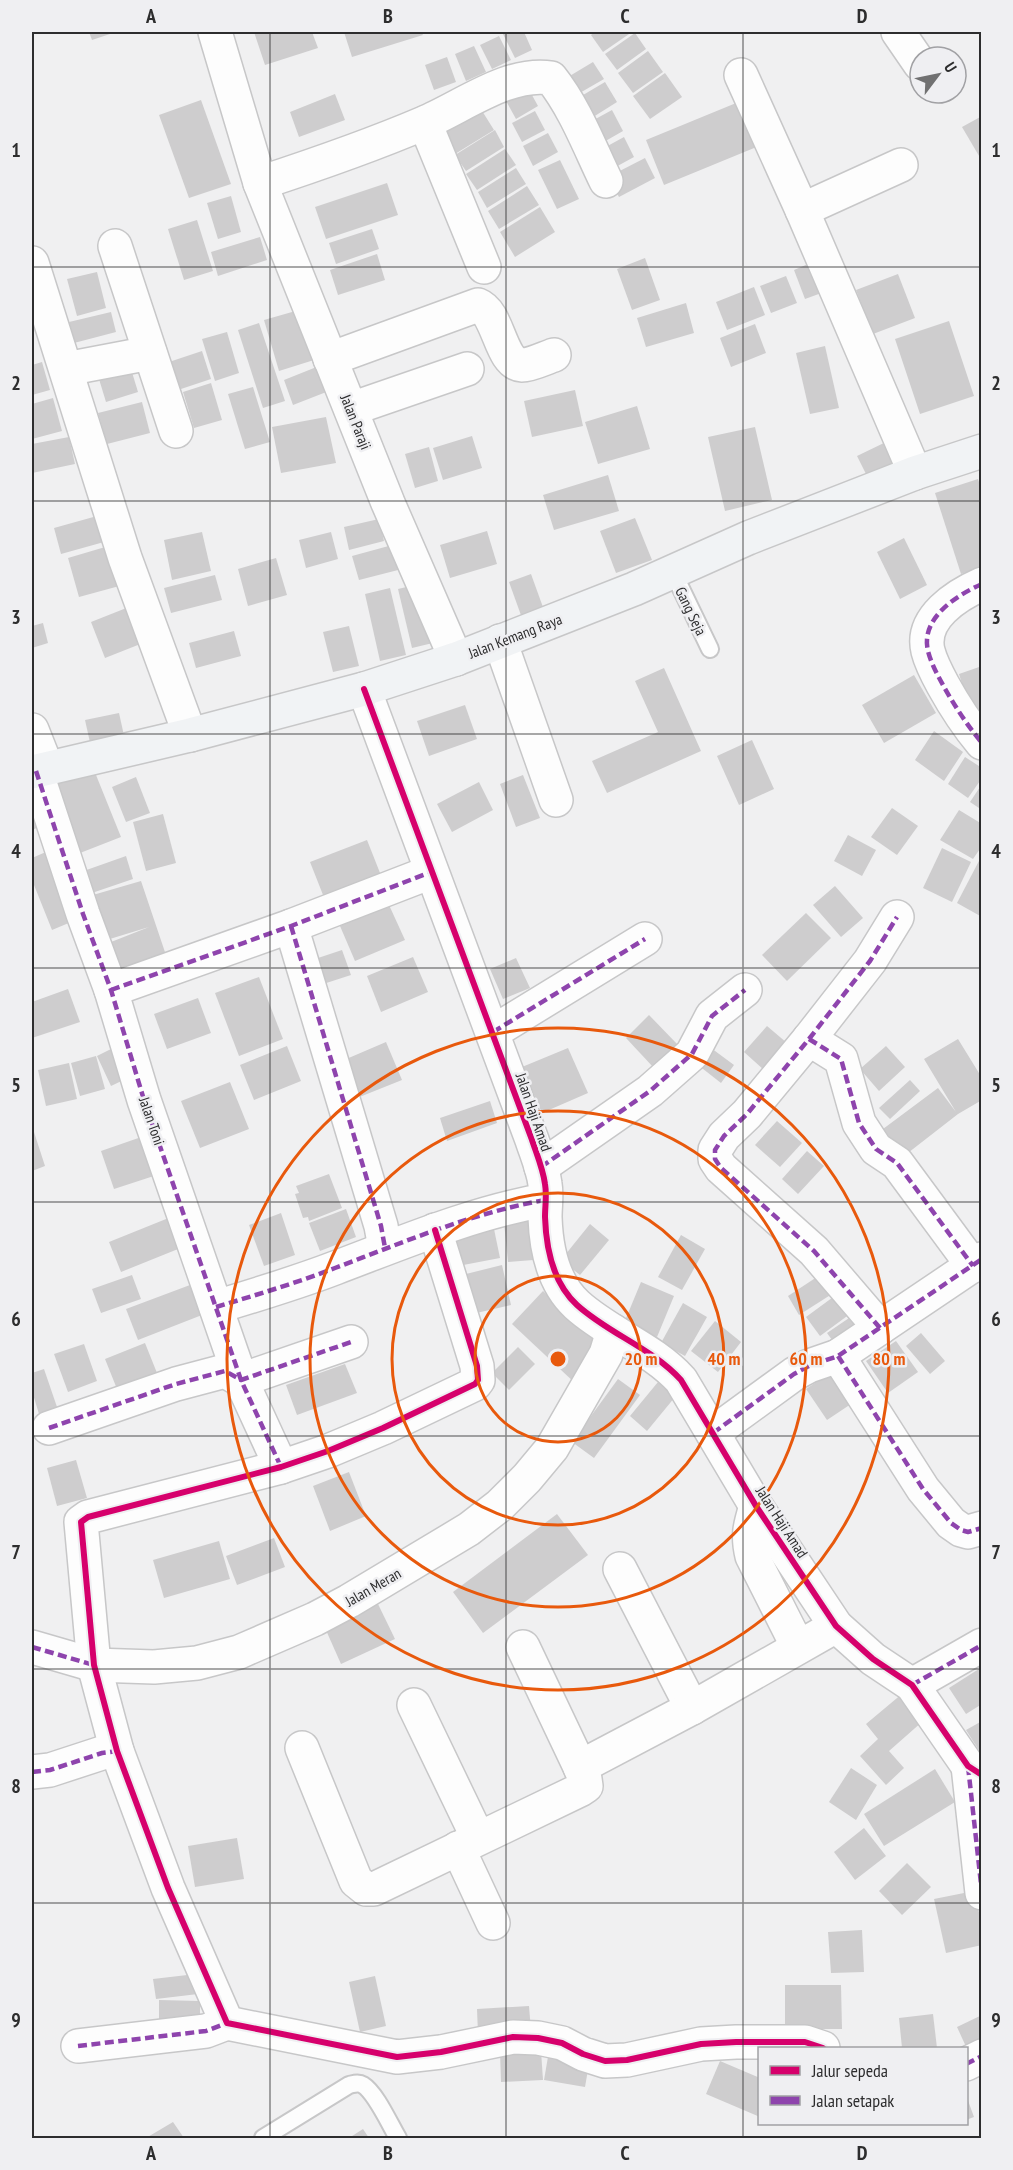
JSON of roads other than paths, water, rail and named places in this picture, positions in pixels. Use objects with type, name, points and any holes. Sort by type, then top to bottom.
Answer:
[{"type":"street","name":"Jalan Paraji","points":[[215,32],[260,183],[388,503],[456,659]]},
{"type":"street","points":[[898,32],[908,47]]},
{"type":"street","points":[[741,75],[915,472]]},
{"type":"street","points":[[260,183],[425,123],[508,82],[538,76],[551,78],[570,104],[606,181]]},
{"type":"street","points":[[425,123],[484,267]]},
{"type":"street","points":[[802,210],[901,165]]},
{"type":"street","points":[[115,246],[176,431]]},
{"type":"street","points":[[32,263],[125,558],[190,735]]},
{"type":"street","points":[[330,359],[478,305],[485,308],[489,314],[514,363],[523,365],[554,355]]},
{"type":"street","points":[[66,369],[150,353]]},
{"type":"street","points":[[351,409],[467,369]]},
{"type":"street","name":"Jalan Kemang Raya","points":[[38,770],[190,735],[363,689],[456,659],[634,589],[748,538],[915,472],[981,451]]},
{"type":"street","points":[[981,584],[947,603],[929,629],[927,649],[952,702],[981,743]]},
{"type":"street","points":[[500,641],[556,800]]},
{"type":"street","name":"Jalan Haji Amad","points":[[363,689],[493,1032],[541,1167],[545,1186],[548,1249],[558,1278],[575,1304],[670,1367],[693,1397],[756,1506],[836,1626],[873,1659],[912,1685],[975,1771]]},
{"type":"street","name":"Jalan Toni","points":[[32,729],[38,770],[83,914],[111,990],[144,1100],[241,1380],[281,1467]]},
{"type":"street","points":[[111,990],[291,926],[431,872]]},
{"type":"street","points":[[880,1328],[814,1251],[721,1168],[715,1158],[715,1150],[724,1136],[747,1114],[809,1039],[870,961],[897,917]]},
{"type":"street","points":[[291,926],[386,1248]]},
{"type":"street","points":[[493,1032],[645,939]]},
{"type":"street","points":[[541,1167],[642,1098],[673,1072],[692,1054],[712,1016],[746,990]]},
{"type":"street","points":[[712,1432],[794,1374],[838,1356],[977,1262],[897,1163],[876,1149],[859,1123],[841,1059],[809,1039]]},
{"type":"street","points":[[216,1307],[334,1269],[435,1230],[512,1206],[545,1200]]},
{"type":"street","points":[[227,2023],[168,1888],[117,1751],[94,1665],[81,1522],[88,1517],[281,1467],[328,1451],[469,1388],[478,1380],[477,1366],[435,1230]]},
{"type":"street","name":"Jalan Meran","points":[[32,1647],[94,1665],[164,1666],[197,1663],[239,1652],[315,1619],[349,1601],[469,1529],[500,1505],[527,1479],[552,1448],[606,1354],[613,1331]]},
{"type":"street","points":[[49,1428],[176,1384],[225,1371],[241,1380],[351,1342]]},
{"type":"street","points":[[838,1356],[923,1490],[951,1523],[961,1530],[968,1532],[981,1528]]},
{"type":"street","points":[[756,1506],[748,1541],[752,1556],[798,1647]]},
{"type":"street","points":[[620,1569],[692,1708]]},
{"type":"street","points":[[580,1767],[692,1708],[836,1626]]},
{"type":"street","points":[[912,1685],[981,1645]]},
{"type":"street","points":[[302,1748],[360,1886],[374,1889],[586,1786],[580,1767],[524,1647]]},
{"type":"street","points":[[414,1705],[468,1843],[493,1923]]},
{"type":"street","points":[[32,1772],[50,1770],[102,1753],[117,1751]]},
{"type":"street","points":[[975,1771],[981,1893]]},
{"type":"street","points":[[78,2046],[206,2031],[227,2023],[397,2057],[441,2052],[513,2037],[538,2038],[562,2043],[583,2054],[605,2061],[627,2060],[701,2044],[805,2042],[818,2047]]},
{"type":"lane","name":"Gang Seja","points":[[673,572],[710,649]]},
{"type":"lane","points":[[263,2139],[349,2085],[357,2083],[364,2086],[371,2094],[398,2139]]}]
